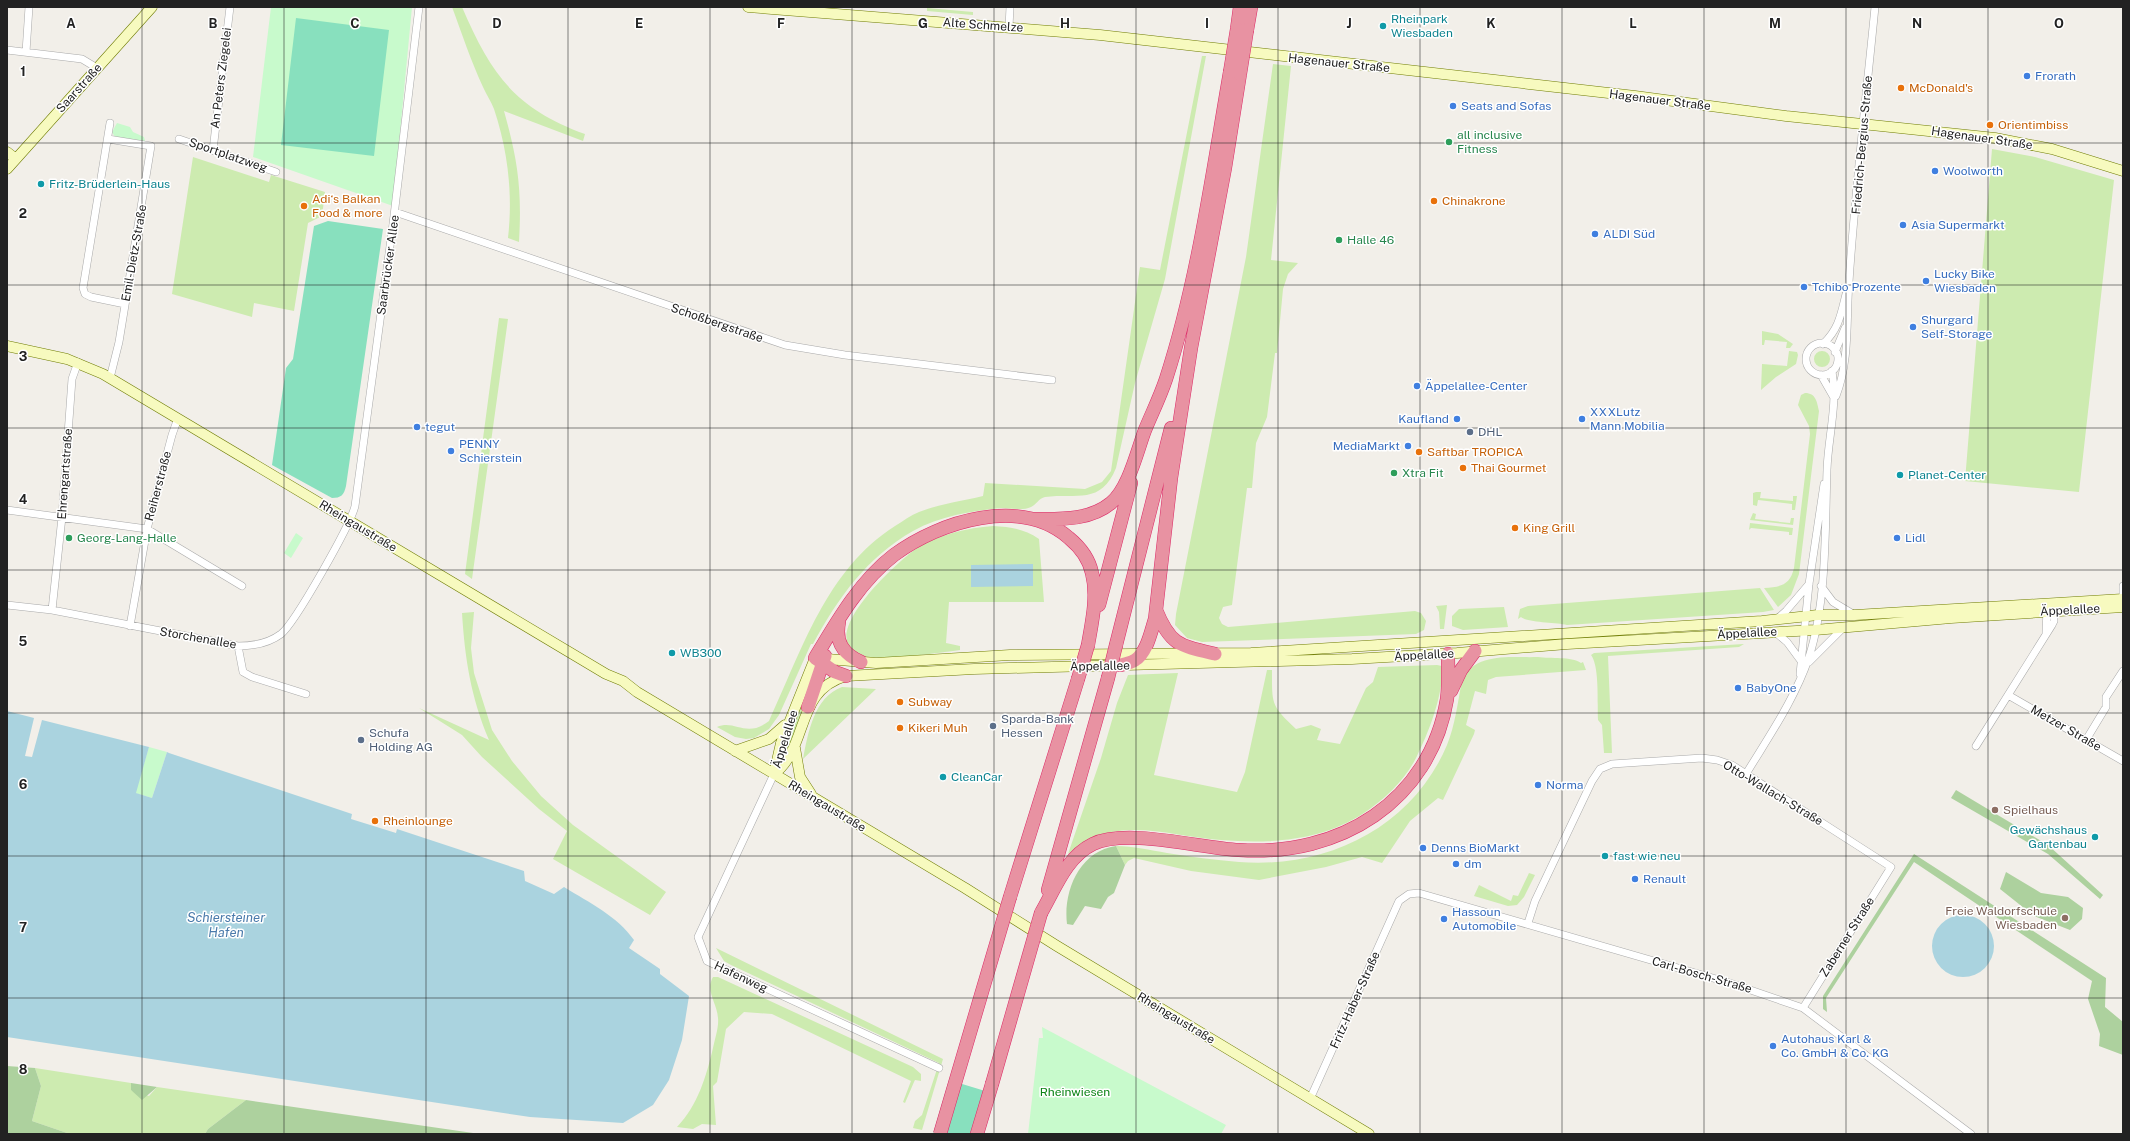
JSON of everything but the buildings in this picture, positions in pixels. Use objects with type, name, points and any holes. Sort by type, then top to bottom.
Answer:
[{"type":"highway","points":[[1240,7],[1242,30]]},
{"type":"highway","points":[[808,707],[821,660],[831,634],[839,619],[855,595],[878,569],[895,554],[923,537],[966,521],[1012,517],[1033,519],[1082,517],[1106,507],[1113,502],[1123,488],[1166,378],[1180,330],[1204,225],[1235,73],[1242,30],[1251,7]]},
{"type":"highway","points":[[1120,665],[1136,660],[1142,653],[1151,632],[1156,610],[1171,478],[1191,348],[1225,168],[1235,73]]},
{"type":"highway","points":[[977,1134],[1108,678],[1191,348]]},
{"type":"highway","points":[[940,1134],[1010,897],[1088,645],[1143,438]]},
{"type":"highway","points":[[1033,519],[1046,523],[1064,533],[1080,548],[1090,565],[1094,596],[1088,645]]},
{"type":"highway","points":[[1156,610],[1168,635],[1174,641],[1193,649],[1215,654]]},
{"type":"highway","points":[[839,619],[838,635],[841,648],[848,656],[861,662]]},
{"type":"highway","points":[[1041,913],[1071,862],[1085,849],[1101,841],[1141,838],[1220,849],[1261,851],[1289,848],[1320,842],[1356,828],[1385,808],[1410,784],[1428,754],[1441,724],[1447,700],[1449,684],[1448,648]]},
{"type":"highway","points":[[1447,700],[1461,670],[1476,651]]},
{"type":"highway","points":[[821,660],[835,672],[846,676]]},
{"type":"main road","name":"Saarstraße","points":[[7,169],[152,7]]},
{"type":"main road","name":"Alte Schmelze","points":[[748,7],[781,8],[1009,27],[1100,35],[1194,46]]},
{"type":"main road","name":"Hagenauer Straße","points":[[1194,46],[2008,140],[2052,149],[2123,171]]},
{"type":"main road","points":[[7,152],[16,158]]},
{"type":"main road","name":"Rheingaustraße","points":[[7,346],[57,357],[110,378],[606,674],[626,688],[637,692],[965,888],[984,901],[1369,1134]]},
{"type":"main road","name":"Äppelallee","points":[[774,774],[778,753],[789,720],[821,660],[915,662],[1003,655],[1142,653],[1215,654],[1448,648],[1476,651],[1542,645],[1773,631],[1816,630],[2050,609],[2123,598]]},
{"type":"main road","name":"Äppelallee","points":[[774,774],[784,766],[795,747],[808,707],[823,688],[846,676],[892,672],[1284,662],[1776,620],[1818,615],[2123,607]]},
{"type":"main road","points":[[735,750],[770,739],[789,720]]},
{"type":"main road","points":[[795,747],[801,781],[816,800]]},
{"type":"street","points":[[26,52],[29,7]]},
{"type":"street","name":"An Peters Ziegelei","points":[[213,150],[230,7]]},
{"type":"street","name":"Saarbrücker Allee","points":[[350,521],[355,506],[395,212],[419,7]]},
{"type":"street","points":[[1009,27],[1010,7]]},
{"type":"street","name":"Friedrich-Bergius-Straße","points":[[1803,663],[1804,630],[1809,584],[1827,470],[1835,400],[1842,374],[1847,343],[1846,327],[1848,284],[1875,7]]},
{"type":"street","points":[[7,50],[84,60],[97,68]]},
{"type":"street","points":[[110,123],[84,288],[85,294],[91,298],[125,304]]},
{"type":"street","name":"Emil-Dietz-Straße","points":[[108,139],[151,146],[116,355],[110,378]]},
{"type":"street","name":"Sportplatzweg","points":[[179,139],[276,172]]},
{"type":"street","name":"Schoßbergstraße","points":[[395,212],[785,345],[845,355],[1052,380]]},
{"type":"street","name":"Friedrich-Bergius-Straße","points":[[1835,400],[1821,375],[1810,369],[1806,357],[1812,347],[1823,344],[1832,335],[1840,322],[1848,284]]},
{"type":"street","name":"Friedrich-Bergius-Straße","points":[[1835,400],[1832,371],[1836,364],[1835,352],[1846,327]]},
{"type":"street","points":[[1823,344],[1830,346],[1835,352]]},
{"type":"street","name":"Ehrengartstraße","points":[[52,610],[62,517],[72,379],[77,364]]},
{"type":"street","points":[[1821,375],[1832,371]]},
{"type":"street","name":"Reiherstraße","points":[[130,626],[147,529],[172,435],[178,418]]},
{"type":"street","name":"Friedrich-Bergius-Straße","points":[[1746,774],[1787,706],[1799,680],[1803,663],[1816,630],[1821,586],[1827,470]]},
{"type":"street","points":[[7,510],[147,529],[242,586]]},
{"type":"street","name":"Storchenallee","points":[[7,605],[52,610],[238,646],[261,644],[281,634],[288,628],[350,521]]},
{"type":"street","points":[[1776,620],[1786,611],[1809,584]]},
{"type":"street","points":[[1821,586],[1834,602],[1855,615]]},
{"type":"street","points":[[2123,586],[2123,598]]},
{"type":"street","points":[[1976,746],[2046,634],[2050,609]]},
{"type":"street","points":[[1773,631],[1787,642],[1803,663],[1845,627]]},
{"type":"street","points":[[238,646],[243,672],[252,677],[306,694]]},
{"type":"street","points":[[2086,740],[2106,707],[2106,697],[2123,671]]},
{"type":"street","name":"Metzer Straße","points":[[2008,695],[2122,760]]},
{"type":"street","name":"Otto-Wallach-Straße","points":[[1528,923],[1535,902],[1592,780],[1602,767],[1612,764],[1707,758],[1723,761],[1891,866]]},
{"type":"street","name":"Hafenweg","points":[[774,774],[698,937],[707,961],[939,1068]]},
{"type":"street","name":"Zaberner Straße","points":[[1803,1008],[1891,866]]},
{"type":"street","name":"Carl-Bosch-Straße","points":[[1399,901],[1408,894],[1419,892],[1730,983],[1803,1008],[1971,1134]]},
{"type":"street","name":"Fritz-Haber-Straße","points":[[1310,1098],[1399,901]]},
{"type":"green space","points":[[271,7],[412,7],[393,206],[253,157]]},
{"type":"green space","points":[[452,7],[462,7],[483,51],[495,70],[508,86],[540,113],[585,134],[583,141],[504,111],[513,145],[518,176],[520,207],[519,242],[508,238],[510,205],[508,173],[499,125],[493,106],[474,67]]},
{"type":"green space","points":[[927,8],[973,12],[973,15],[927,11]]},
{"type":"green space","points":[[296,18],[389,30],[374,156],[281,145]]},
{"type":"green space","points":[[1202,56],[1206,56],[1165,279],[1135,383],[1116,468],[1110,480],[1103,488],[1087,495],[1045,497],[1033,506],[1024,509],[1001,508],[945,518],[923,526],[897,541],[881,553],[868,566],[843,595],[813,644],[811,644],[779,715],[769,729],[754,738],[746,739],[735,737],[717,727],[729,725],[747,729],[761,726],[769,721],[818,613],[834,588],[851,565],[871,544],[895,526],[913,515],[927,509],[983,496],[985,483],[1085,489],[1102,482],[1111,471],[1140,267],[1160,270]]},
{"type":"green space","points":[[1273,64],[1291,66],[1271,260],[1298,263],[1288,274],[1283,289],[1277,353],[1275,353],[1267,417],[1256,443],[1252,488],[1247,488],[1232,605],[1223,607],[1219,618],[1222,624],[1228,627],[1415,611],[1421,613],[1426,621],[1424,630],[1416,634],[1202,642],[1187,638],[1175,625],[1246,257]]},
{"type":"green space","points":[[117,123],[130,127],[133,132],[144,137],[145,141],[115,137],[112,132]]},
{"type":"green space","points":[[1992,149],[2035,157],[2114,180],[2079,492],[1965,481]]},
{"type":"green space","points":[[193,157],[269,182],[271,175],[325,192],[322,216],[308,223],[294,311],[254,303],[252,317],[172,294]]},
{"type":"green space","points":[[328,221],[383,229],[346,486],[342,495],[332,498],[272,465],[286,368],[293,359],[314,226]]},
{"type":"green space","points":[[499,318],[508,319],[472,579],[465,574]]},
{"type":"green space","points":[[1762,331],[1778,334],[1793,344],[1790,348],[1786,348],[1787,342],[1765,340],[1764,345],[1762,345]]},
{"type":"green space","points":[[1789,351],[1797,352],[1798,355],[1796,364],[1776,377],[1761,390],[1762,364],[1787,366]]},
{"type":"green space","points":[[1819,351],[1825,351],[1830,356],[1828,365],[1825,367],[1819,367],[1814,362],[1814,356]]},
{"type":"green space","points":[[1809,393],[1814,396],[1817,401],[1819,411],[1799,574],[1791,595],[1778,607],[1764,588],[1780,586],[1787,582],[1794,568],[1810,434],[1809,426],[1798,405],[1801,395]]},
{"type":"green space","points":[[1761,492],[1760,498],[1793,501],[1793,496],[1797,496],[1795,510],[1792,510],[1792,504],[1758,500],[1757,506],[1753,505],[1753,493]]},
{"type":"green space","points":[[1753,513],[1756,514],[1755,519],[1790,523],[1791,518],[1794,518],[1793,525],[1750,520]]},
{"type":"green space","points":[[1750,523],[1793,528],[1792,535],[1789,535],[1789,532],[1751,528],[1749,530]]},
{"type":"green space","points":[[993,526],[1017,529],[1039,539],[1044,602],[949,602],[946,643],[960,646],[960,650],[878,658],[857,655],[852,652],[848,644],[847,633],[851,620],[859,606],[870,592],[896,565],[917,548],[944,535],[973,528]]},
{"type":"green space","points":[[296,533],[303,538],[291,558],[284,553]]},
{"type":"green space","points":[[1760,588],[1774,610],[1567,625],[1530,620],[1521,617],[1518,619],[1520,609],[1528,606]]},
{"type":"green space","points":[[1447,605],[1444,629],[1440,629],[1439,612],[1436,606]]},
{"type":"green space","points":[[1504,607],[1508,627],[1463,630],[1452,626],[1452,616],[1459,609]]},
{"type":"green space","points":[[474,612],[471,648],[474,673],[492,730],[512,761],[541,796],[573,825],[666,892],[650,915],[553,859],[567,831],[539,809],[482,757],[462,735],[419,708],[489,740],[473,693],[465,647],[462,613]]},
{"type":"green space","points":[[1744,644],[1739,647],[1608,656],[1612,753],[1604,753],[1602,725],[1598,720],[1598,686],[1596,668],[1591,655],[1594,653]]},
{"type":"green space","points":[[1538,657],[1572,659],[1581,663],[1583,662],[1586,670],[1496,677],[1488,680],[1486,694],[1475,691],[1466,725],[1475,730],[1474,734],[1443,800],[1438,798],[1410,821],[1382,863],[1362,857],[1326,867],[1259,880],[1191,871],[1134,858],[1128,861],[1125,865],[1116,846],[1135,847],[1185,856],[1239,862],[1271,862],[1303,858],[1334,850],[1362,837],[1389,820],[1412,799],[1432,774],[1450,738],[1462,680],[1468,671],[1476,665],[1495,658]]},
{"type":"green space","points":[[1442,666],[1441,688],[1435,712],[1417,756],[1407,773],[1387,795],[1364,813],[1348,822],[1331,830],[1313,835],[1277,841],[1221,840],[1142,830],[1123,830],[1104,834],[1086,841],[1068,854],[1101,758],[1117,703],[1128,675],[1178,673],[1154,775],[1237,792],[1245,772],[1267,670],[1272,670],[1273,698],[1277,709],[1282,715],[1296,729],[1311,725],[1321,729],[1317,740],[1340,744],[1366,688],[1373,682],[1378,667]]},
{"type":"green space","points":[[813,680],[785,759],[779,755],[789,728]]},
{"type":"green space","points":[[842,687],[876,689],[803,759],[810,727],[819,707],[832,692]]},
{"type":"green space","points":[[149,747],[167,752],[152,798],[135,793]]},
{"type":"green space","points":[[1956,790],[2048,845],[2103,895],[2100,899],[2048,854],[1951,798]]},
{"type":"green space","points":[[1116,846],[1125,865],[1114,893],[1108,897],[1101,909],[1085,906],[1073,925],[1067,924],[1066,912],[1068,899],[1076,875],[1083,864],[1092,856],[1103,849]]},
{"type":"green space","points":[[1914,854],[2106,978],[2105,1007],[2123,1022],[2123,1055],[2099,1046],[2100,1034],[2088,999],[2092,981],[1914,862],[1826,998],[1827,1012],[1823,1009],[1823,996]]},
{"type":"green space","points":[[2006,872],[2041,893],[2068,897],[2083,908],[2082,919],[2070,930],[2034,916],[2000,889]]},
{"type":"green space","points":[[1529,873],[1535,875],[1524,897],[1517,905],[1508,906],[1474,896],[1479,885],[1511,901],[1513,895],[1518,896]]},
{"type":"green space","points":[[716,948],[943,1059],[922,1130],[913,1128],[915,1121],[922,1115],[939,1063],[731,965],[724,961]]},
{"type":"green space","points":[[713,977],[718,977],[913,1067],[921,1074],[921,1081],[915,1080],[905,1103],[903,1102],[911,1081],[772,1014],[744,1012],[726,1029],[717,1082],[713,1086],[716,1125],[702,1124],[693,1129],[677,1127],[696,1100],[704,1080],[713,1048],[718,1021],[710,987]]},
{"type":"green space","name":"Rheinwiesen","points":[[1042,1027],[1226,1125],[1221,1134],[1028,1134],[1039,1038],[1043,1038]]},
{"type":"green space","points":[[7,1066],[35,1068],[41,1086],[32,1121],[70,1134],[7,1134]]},
{"type":"green space","points":[[35,1068],[131,1083],[131,1090],[149,1096],[157,1087],[246,1100],[208,1129],[205,1134],[70,1134],[32,1121],[41,1086]]},
{"type":"green space","points":[[949,1080],[995,1094],[983,1134],[933,1134]]},
{"type":"green space","points":[[131,1083],[157,1087],[142,1100],[131,1090]]},
{"type":"green space","points":[[246,1100],[480,1134],[205,1134],[208,1129]]},
{"type":"water","points":[[1033,564],[1033,586],[971,587],[971,565]]},
{"type":"water","name":"Schiersteiner Hafen","points":[[7,711],[34,718],[25,756],[32,757],[42,720],[149,747],[136,793],[152,798],[167,752],[352,814],[351,819],[396,833],[397,829],[524,871],[525,881],[554,894],[564,887],[602,910],[620,924],[634,940],[629,948],[660,969],[660,974],[689,996],[682,1040],[669,1080],[653,1105],[623,1123],[530,1117],[7,1037]]},
{"type":"water","points":[[1963,915],[1975,918],[1985,924],[1991,934],[1994,946],[1991,958],[1985,968],[1975,974],[1963,977],[1951,974],[1941,968],[1935,958],[1932,946],[1935,934],[1941,924],[1951,918]]},
{"type":"place","name":"Rheinpark Wiesbaden","points":[[1383,26]]},
{"type":"place","name":"Frorath","points":[[2027,76]]},
{"type":"place","name":"McDonald's","points":[[1901,88]]},
{"type":"place","name":"Seats and Sofas","points":[[1453,106]]},
{"type":"place","name":"Orientimbiss","points":[[1990,125]]},
{"type":"place","name":"all inclusive Fitness","points":[[1449,142]]},
{"type":"place","name":"Woolworth","points":[[1935,171]]},
{"type":"place","name":"Fritz-Brüderlein-Haus","points":[[41,184]]},
{"type":"place","name":"Chinakrone","points":[[1434,201]]},
{"type":"place","name":"Adi‘s Balkan Food & more","points":[[304,206]]},
{"type":"place","name":"Asia Supermarkt","points":[[1903,225]]},
{"type":"place","name":"ALDI Süd","points":[[1595,234]]},
{"type":"place","name":"Halle 46","points":[[1339,240]]},
{"type":"place","name":"Lucky Bike Wiesbaden","points":[[1926,281]]},
{"type":"place","name":"Tchibo Prozente","points":[[1804,287]]},
{"type":"place","name":"Shurgard Self-Storage","points":[[1913,327]]},
{"type":"place","name":"Äppelallee-Center","points":[[1417,386]]},
{"type":"place","name":"Kaufland","points":[[1457,419]]},
{"type":"place","name":"XXXLutz Mann Mobilia","points":[[1582,419]]},
{"type":"place","name":"tegut","points":[[417,427]]},
{"type":"place","name":"DHL","points":[[1470,432]]},
{"type":"place","name":"MediaMarkt","points":[[1408,446]]},
{"type":"place","name":"PENNY Schierstein","points":[[451,451]]},
{"type":"place","name":"Saftbar TROPICA","points":[[1419,452]]},
{"type":"place","name":"Thai Gourmet","points":[[1463,468]]},
{"type":"place","name":"Xtra Fit","points":[[1394,473]]},
{"type":"place","name":"Planet-Center","points":[[1900,475]]},
{"type":"place","name":"King Grill","points":[[1515,528]]},
{"type":"place","name":"Georg-Lang-Halle","points":[[69,538]]},
{"type":"place","name":"Lidl","points":[[1897,538]]},
{"type":"place","name":"WB300","points":[[672,653]]},
{"type":"place","name":"BabyOne","points":[[1738,688]]},
{"type":"place","name":"Subway","points":[[900,702]]},
{"type":"place","name":"Sparda-Bank Hessen","points":[[993,726]]},
{"type":"place","name":"Kikeri Muh","points":[[900,728]]},
{"type":"place","name":"Schufa Holding AG","points":[[361,740]]},
{"type":"place","name":"CleanCar","points":[[943,777]]},
{"type":"place","name":"Norma","points":[[1538,785]]},
{"type":"place","name":"Spielhaus","points":[[1995,810]]},
{"type":"place","name":"Rheinlounge","points":[[375,821]]},
{"type":"place","name":"Gewächshaus Gartenbau","points":[[2095,837]]},
{"type":"place","name":"Denns BioMarkt","points":[[1423,848]]},
{"type":"place","name":"fast wie neu","points":[[1605,856]]},
{"type":"place","name":"dm","points":[[1456,864]]},
{"type":"place","name":"Renault","points":[[1635,879]]},
{"type":"place","name":"Freie Waldorfschule Wiesbaden","points":[[2065,918]]},
{"type":"place","name":"Hassoun Automobile","points":[[1444,919]]},
{"type":"place","name":"Autohaus Karl & Co. GmbH & Co. KG","points":[[1773,1046]]}]
